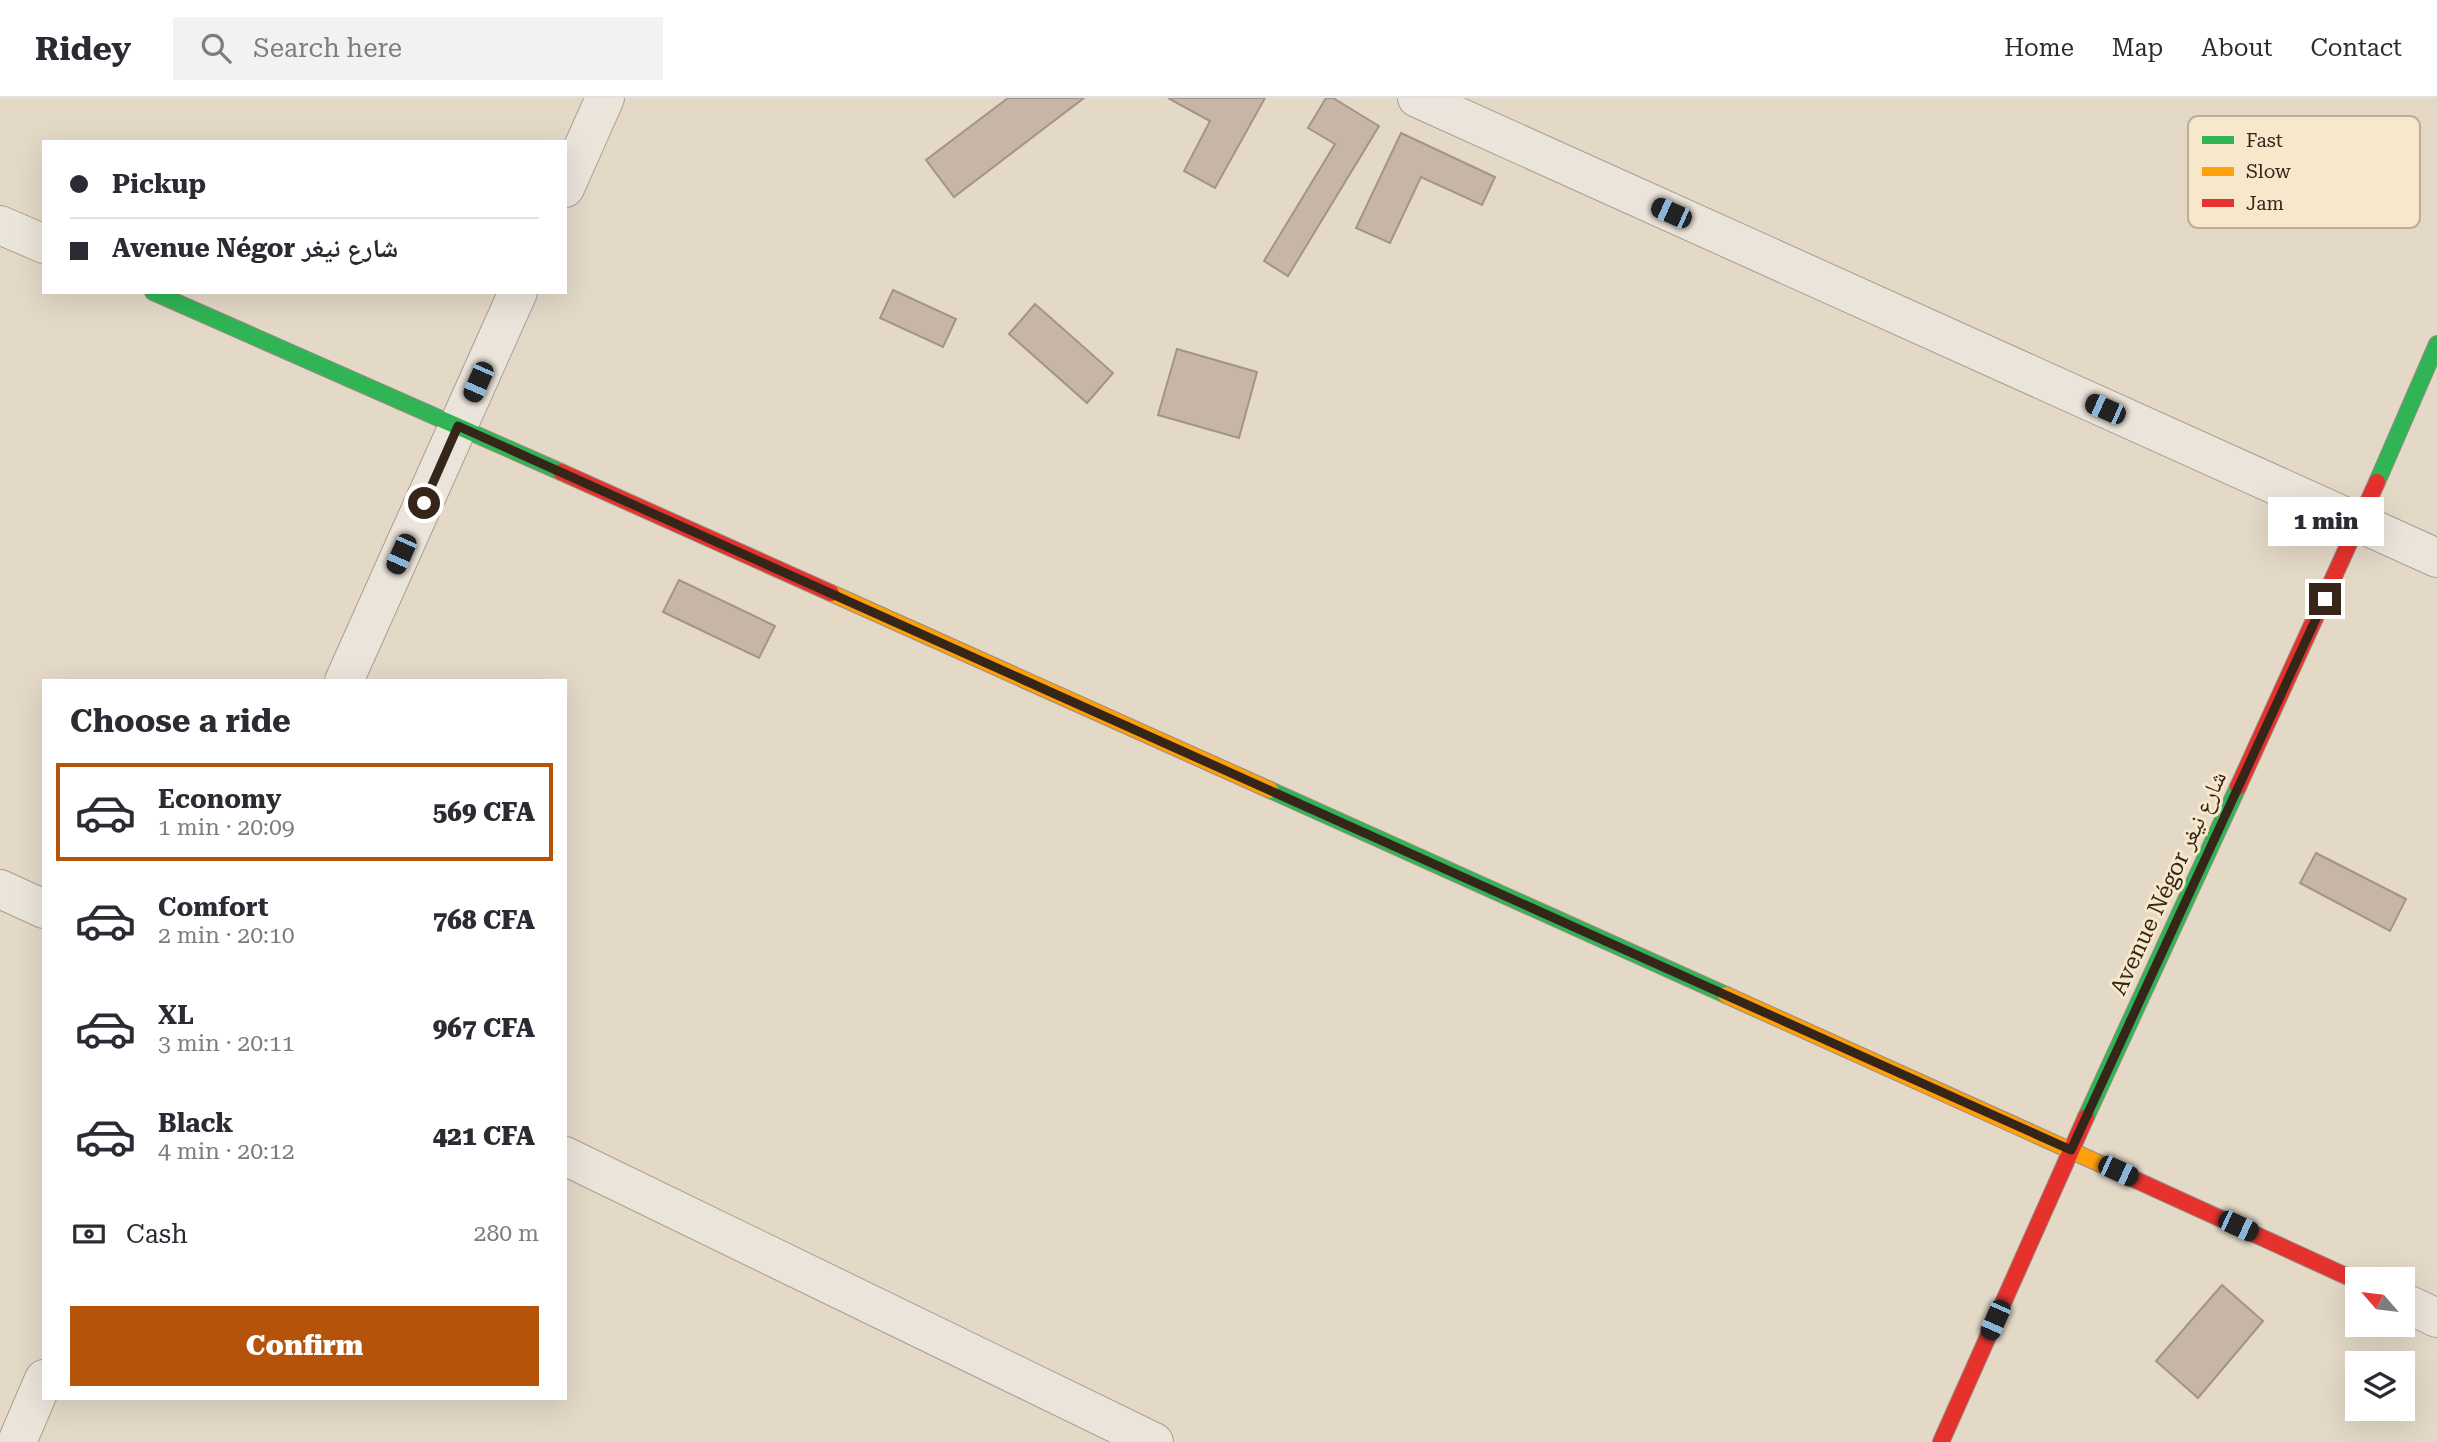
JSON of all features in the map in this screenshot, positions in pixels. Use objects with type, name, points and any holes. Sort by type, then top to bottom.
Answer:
[{"type":"street","points":[[567,184],[606,98]]},
{"type":"street","points":[[1417,98],[2437,558]]},
{"type":"street","points":[[0,225],[42,243]]},
{"type":"street","points":[[158,294],[458,426],[2345,1276]]},
{"type":"street","points":[[345,679],[517,294]]},
{"type":"street","name":"Avenue Négor شارع نيغر","points":[[1941,1442],[2071,1150],[2359,524],[2437,344]]},
{"type":"street","points":[[0,889],[42,908]]},
{"type":"street","points":[[567,1157],[1154,1442]]},
{"type":"street","points":[[2415,1308],[2437,1318]]},
{"type":"street","points":[[18,1442],[42,1384]]},
{"type":"building","points":[[1008,98],[1084,98],[954,197],[926,160]]},
{"type":"building","points":[[1168,98],[1265,98],[1215,188],[1184,171],[1210,121]]},
{"type":"building","points":[[1326,98],[1333,98],[1379,126],[1288,276],[1264,261],[1335,144],[1308,128]]},
{"type":"building","points":[[1401,133],[1495,177],[1482,205],[1421,177],[1390,243],[1356,228]]},
{"type":"building","points":[[893,290],[956,319],[943,347],[880,318]]},
{"type":"building","points":[[1035,304],[1113,373],[1087,403],[1009,334]]},
{"type":"building","points":[[1177,349],[1257,372],[1239,438],[1158,415]]},
{"type":"building","points":[[679,580],[775,626],[759,658],[663,612]]},
{"type":"building","points":[[2316,853],[2406,899],[2390,931],[2300,883]]},
{"type":"building","points":[[2222,1285],[2263,1321],[2198,1398],[2156,1361]]},
{"type":"traffic: fast","points":[[158,294],[561,472]]},
{"type":"traffic: fast","points":[[2377,482],[2437,344]]},
{"type":"traffic: fast","points":[[2086,1117],[2238,787]]},
{"type":"traffic: fast","points":[[1270,790],[1726,995]]},
{"type":"traffic: slow","points":[[831,593],[1270,790]]},
{"type":"traffic: slow","points":[[1726,995],[2125,1175]]},
{"type":"traffic: jam","points":[[561,472],[831,593]]},
{"type":"traffic: jam","points":[[2238,787],[2377,482]]},
{"type":"traffic: jam","points":[[1941,1442],[2086,1117]]},
{"type":"traffic: jam","points":[[2125,1175],[2345,1276]]},
{"type":"route","points":[[424,503],[458,426],[2071,1150],[2325,599]]}]
